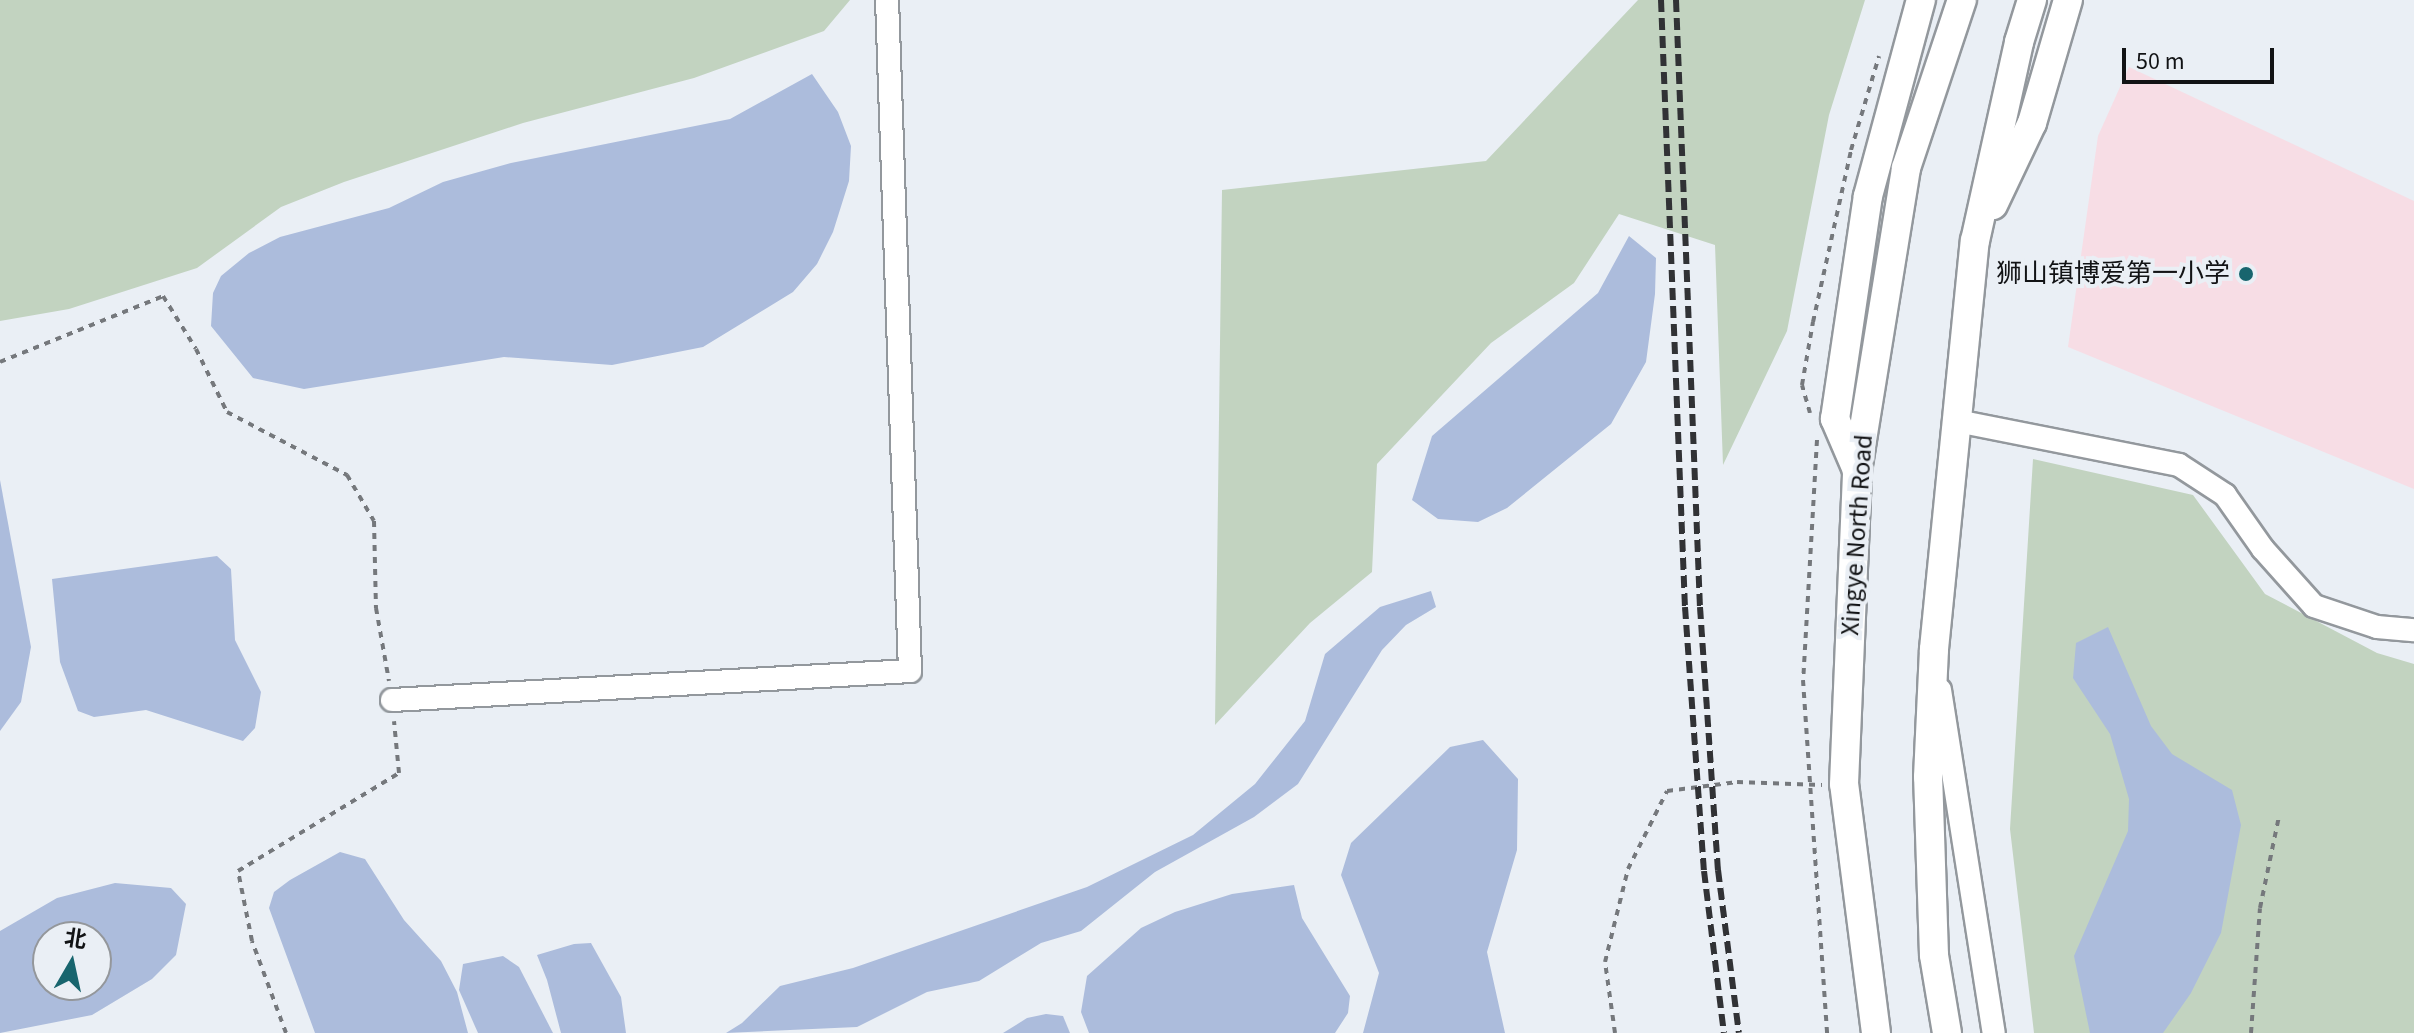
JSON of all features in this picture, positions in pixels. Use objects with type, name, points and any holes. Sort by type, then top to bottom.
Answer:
[{"type":"main road","points":[[1857,471],[1835,419],[1868,196],[1921,0]]},
{"type":"main road","name":"Xingye North Road","points":[[1876,1033],[1844,784],[1857,471],[1906,168],[1962,0]]},
{"type":"main road","points":[[1947,1033],[1934,955],[1928,792],[1934,649],[1975,241],[2019,42],[2032,0]]},
{"type":"main road","points":[[1975,241],[2032,123],[2068,0]]},
{"type":"street","points":[[392,700],[910,671],[887,0]]},
{"type":"street","points":[[1957,421],[2179,465],[2225,495],[2263,549],[2314,606],[2377,627],[2414,630]]},
{"type":"street","points":[[1934,649],[1994,1033]]},
{"type":"path","points":[[1811,414],[1802,385],[1813,322],[1851,150],[1882,45]]},
{"type":"path","points":[[0,362],[163,296],[196,349],[227,412],[347,475],[374,521],[376,608],[392,700],[399,773],[238,871],[252,941],[286,1033]]},
{"type":"path","points":[[1816,429],[1818,454],[1807,557],[1803,680],[1827,1033]]},
{"type":"path","points":[[1615,1033],[1605,962],[1628,869],[1667,791],[1737,782],[1812,786],[1844,784]]},
{"type":"path","points":[[2251,1033],[2260,908],[2279,816]]},
{"type":"shaded area","name":"狮山镇博爱第一小学","points":[[2129,67],[2414,201],[2414,489],[2068,347],[2098,136]]},
{"type":"green space","points":[[0,0],[850,0],[824,31],[694,78],[523,123],[344,182],[281,207],[197,268],[69,309],[0,321]]},
{"type":"green space","points":[[1638,0],[1865,0],[1829,115],[1787,331],[1723,465],[1715,245],[1619,214],[1574,283],[1491,343],[1377,464],[1372,572],[1310,623],[1215,725],[1222,190],[1486,161]]},
{"type":"green space","points":[[2033,459],[2193,495],[2265,594],[2377,653],[2414,664],[2414,1033],[2034,1033],[2010,829]]},
{"type":"water","points":[[812,74],[838,112],[851,146],[849,181],[833,232],[817,264],[793,292],[703,347],[612,365],[504,357],[304,389],[253,378],[211,326],[213,293],[221,276],[249,253],[280,237],[389,208],[443,182],[511,163],[730,119]]},
{"type":"water","points":[[1629,236],[1656,258],[1655,294],[1646,362],[1611,424],[1507,508],[1478,522],[1438,519],[1412,500],[1432,436],[1598,293]]},
{"type":"water","points":[[0,480],[31,647],[21,702],[0,731]]},
{"type":"water","points":[[217,556],[231,569],[235,640],[261,692],[255,728],[243,741],[146,710],[94,717],[78,711],[60,662],[52,579]]},
{"type":"water","points":[[1431,591],[1436,607],[1406,625],[1382,650],[1298,784],[1254,817],[1155,872],[1081,931],[1041,943],[979,981],[927,992],[857,1027],[726,1033],[742,1023],[780,986],[853,968],[1087,887],[1193,835],[1255,784],[1305,721],[1325,654],[1380,607]]},
{"type":"water","points":[[2108,627],[2151,726],[2172,754],[2232,790],[2241,825],[2221,933],[2191,993],[2163,1033],[2090,1033],[2074,956],[2128,831],[2129,799],[2110,734],[2073,678],[2076,643]]},
{"type":"water","points":[[1483,740],[1518,779],[1517,850],[1487,952],[1505,1033],[1363,1033],[1379,973],[1341,875],[1351,843],[1450,747]]},
{"type":"water","points":[[340,852],[365,859],[404,920],[441,961],[457,992],[468,1033],[315,1033],[269,908],[274,892]]},
{"type":"water","points":[[115,883],[171,888],[186,904],[176,955],[152,979],[92,1015],[0,1033],[0,931],[57,898]]},
{"type":"water","points":[[1294,885],[1302,918],[1350,996],[1348,1013],[1335,1033],[1089,1033],[1081,1012],[1087,976],[1141,928],[1175,912],[1232,894]]},
{"type":"water","points":[[591,943],[621,997],[626,1033],[561,1033],[537,955],[574,944]]},
{"type":"water","points":[[503,956],[519,967],[553,1033],[478,1033],[459,990],[463,964]]},
{"type":"water","points":[[1046,1014],[1063,1016],[1070,1033],[1003,1033],[1027,1018]]},
{"type":"railway","points":[[1661,0],[1685,607],[1704,871],[1724,1033]]},
{"type":"railway","points":[[1676,0],[1700,607],[1718,870],[1739,1033]]},
{"type":"place","name":"狮山镇博爱第一小学","points":[[2246,274]]}]
